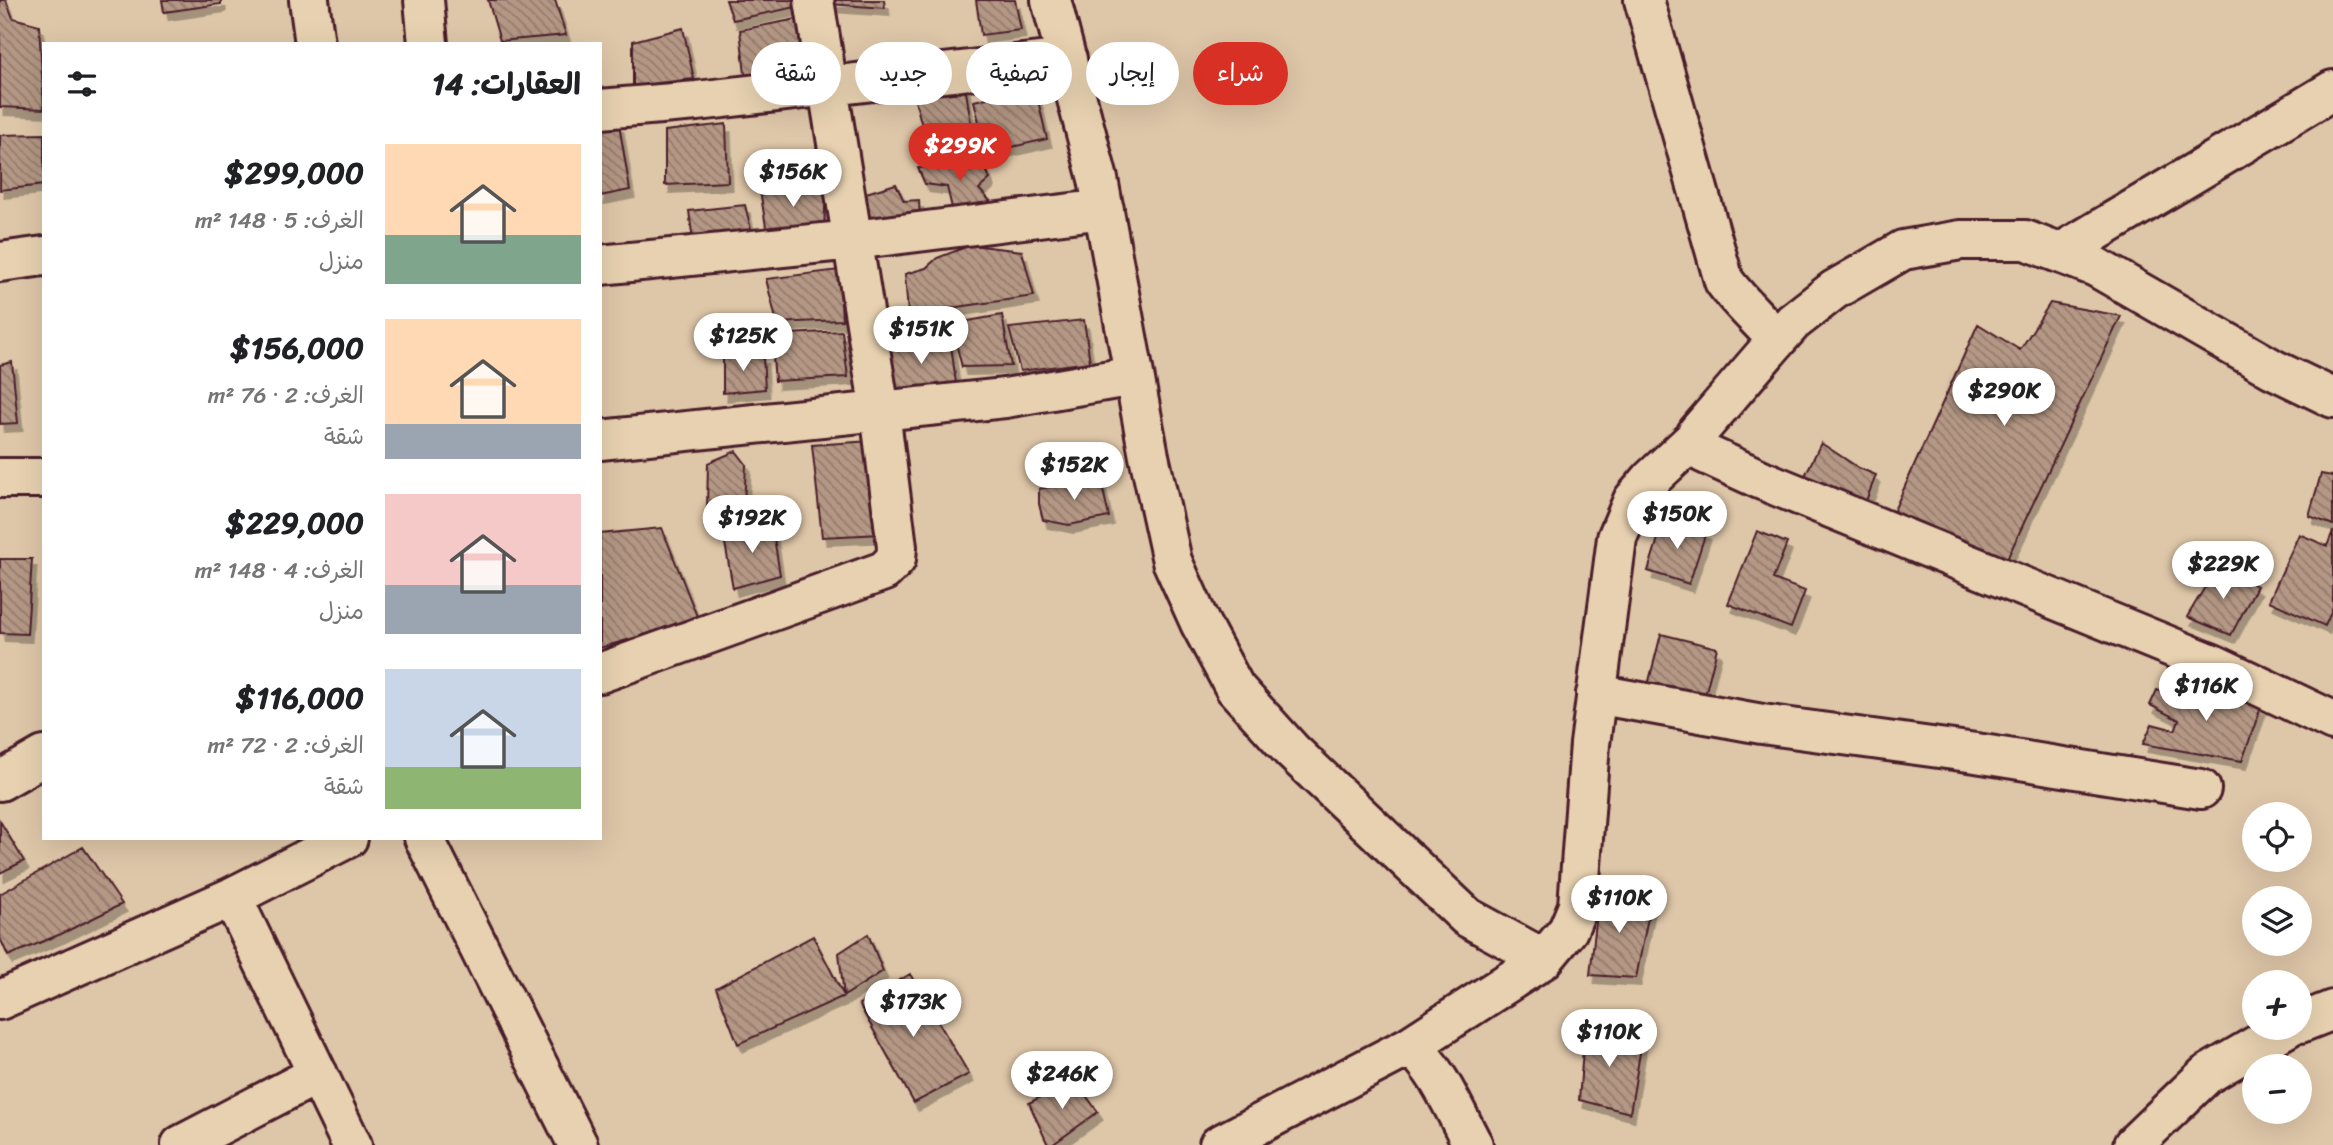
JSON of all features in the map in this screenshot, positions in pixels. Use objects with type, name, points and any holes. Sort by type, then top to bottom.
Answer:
[{"type":"street","points":[[309,0],[315,42]]},
{"type":"street","points":[[424,0],[428,42]]},
{"type":"street","points":[[814,0],[821,42]]},
{"type":"street","points":[[1051,0],[1062,42]]},
{"type":"street","points":[[1644,0],[1724,282],[1777,340]]},
{"type":"street","points":[[841,85],[966,70]]},
{"type":"street","points":[[1072,79],[1104,209],[1134,376],[1172,561],[1200,623],[1235,688],[1293,751],[1468,917],[1544,958]]},
{"type":"street","points":[[2060,253],[2333,90]]},
{"type":"street","points":[[602,108],[751,95]]},
{"type":"street","points":[[602,672],[884,571],[896,559],[897,547],[880,411],[831,105]]},
{"type":"street","points":[[602,265],[853,240],[1104,209]]},
{"type":"street","points":[[1240,1140],[1410,1046],[1544,958],[1568,930],[1578,906],[1590,744],[1617,538],[1633,500],[1651,479],[1694,439],[1696,433],[1793,322],[1834,290],[1903,250],[1961,240],[2025,240],[2096,267],[2273,369],[2333,398]]},
{"type":"street","points":[[0,262],[42,256]]},
{"type":"street","points":[[602,440],[1005,398],[1134,376]]},
{"type":"street","points":[[1694,439],[1696,447],[1703,453],[1762,480],[2213,664],[2333,721]]},
{"type":"street","points":[[0,478],[42,478]]},
{"type":"street","points":[[1596,694],[1762,724],[1976,752],[2200,789]]},
{"type":"street","points":[[0,781],[42,757]]},
{"type":"street","points":[[0,1000],[232,897],[344,840]]},
{"type":"street","points":[[425,840],[578,1145]]},
{"type":"street","points":[[232,897],[352,1145]]},
{"type":"street","points":[[2312,1018],[2333,1010]]},
{"type":"street","points":[[2133,1145],[2206,1075],[2266,1040]]},
{"type":"street","points":[[1410,1046],[1422,1055],[1434,1073],[1474,1145]]},
{"type":"street","points":[[181,1145],[318,1074]]},
{"type":"building","points":[[0,0],[6,0],[13,18],[39,25],[42,109],[0,107]]},
{"type":"building","points":[[162,0],[221,0],[221,4],[164,12]]},
{"type":"building","points":[[488,0],[555,0],[566,35],[500,41]]},
{"type":"building","points":[[726,0],[795,0],[796,7],[733,20]]},
{"type":"building","points":[[828,0],[884,0],[885,8],[829,4]]},
{"type":"building","points":[[976,0],[1015,0],[1021,30],[981,35]]},
{"type":"building","points":[[802,18],[805,42],[751,42],[751,82],[746,83],[740,30]]},
{"type":"building","points":[[683,28],[694,79],[633,86],[633,41]]},
{"type":"building","points":[[965,85],[966,105],[973,136],[928,148],[916,105],[952,105],[952,89]]},
{"type":"building","points":[[975,105],[1039,105],[1047,139],[986,153]]},
{"type":"building","points":[[619,124],[630,190],[602,196],[602,127]]},
{"type":"building","points":[[726,124],[728,182],[665,185],[665,131]]},
{"type":"building","points":[[42,134],[42,185],[0,190],[0,135]]},
{"type":"building","points":[[983,162],[990,179],[979,189],[994,205],[952,208],[947,187],[925,184],[918,168]]},
{"type":"building","points":[[759,184],[826,185],[824,231],[768,239]]},
{"type":"building","points":[[896,184],[904,201],[919,200],[920,219],[870,224],[866,193]]},
{"type":"building","points":[[745,205],[753,237],[693,241],[689,211]]},
{"type":"building","points":[[971,245],[1022,251],[1034,296],[908,314],[905,274],[926,268],[937,258]]},
{"type":"building","points":[[839,270],[842,320],[777,323],[766,279]]},
{"type":"building","points":[[2050,303],[2121,316],[2007,559],[1892,515],[1978,324],[2020,350]]},
{"type":"building","points":[[1002,315],[1011,366],[962,367],[951,324]]},
{"type":"building","points":[[1084,320],[1090,362],[1020,371],[1009,328]]},
{"type":"building","points":[[842,331],[848,377],[775,381],[771,335]]},
{"type":"building","points":[[950,337],[956,383],[892,393],[885,351]]},
{"type":"building","points":[[723,355],[763,356],[765,389],[723,393]]},
{"type":"building","points":[[12,362],[18,423],[0,424],[0,365]]},
{"type":"building","points":[[871,441],[882,534],[822,537],[812,445]]},
{"type":"building","points":[[1821,443],[1859,468],[1876,475],[1859,519],[1796,494]]},
{"type":"building","points":[[736,451],[746,464],[744,506],[707,510],[708,463]]},
{"type":"building","points":[[2321,474],[2333,476],[2333,525],[2309,516]]},
{"type":"building","points":[[1100,476],[1109,517],[1069,525],[1043,520],[1039,489]]},
{"type":"building","points":[[1664,519],[1706,532],[1689,584],[1648,571]]},
{"type":"building","points":[[772,525],[780,575],[733,588],[723,532]]},
{"type":"building","points":[[662,528],[698,619],[602,647],[602,534]]},
{"type":"building","points":[[1757,531],[1787,543],[1773,579],[1805,591],[1791,628],[1728,604]]},
{"type":"building","points":[[2333,531],[2333,608],[2325,626],[2269,601],[2299,534],[2327,546]]},
{"type":"building","points":[[0,559],[32,559],[27,634],[0,633]]},
{"type":"building","points":[[2217,567],[2257,586],[2231,635],[2187,617]]},
{"type":"building","points":[[1661,634],[1717,648],[1703,703],[1647,689]]},
{"type":"building","points":[[2202,682],[2261,707],[2242,761],[2143,744],[2152,724],[2175,730],[2179,720],[2150,705],[2157,690],[2192,701]]},
{"type":"building","points":[[0,821],[24,861],[0,873]]},
{"type":"building","points":[[83,847],[122,904],[8,956],[0,938],[0,894]]},
{"type":"building","points":[[1599,895],[1652,897],[1636,978],[1590,975]]},
{"type":"building","points":[[868,934],[883,971],[844,996],[839,953]]},
{"type":"building","points":[[813,936],[844,996],[738,1044],[716,988]]},
{"type":"building","points":[[910,974],[969,1074],[914,1103],[859,1004]]},
{"type":"building","points":[[1585,1025],[1642,1041],[1630,1113],[1579,1100]]},
{"type":"building","points":[[1074,1079],[1098,1112],[1052,1145],[1048,1145],[1029,1103]]}]
